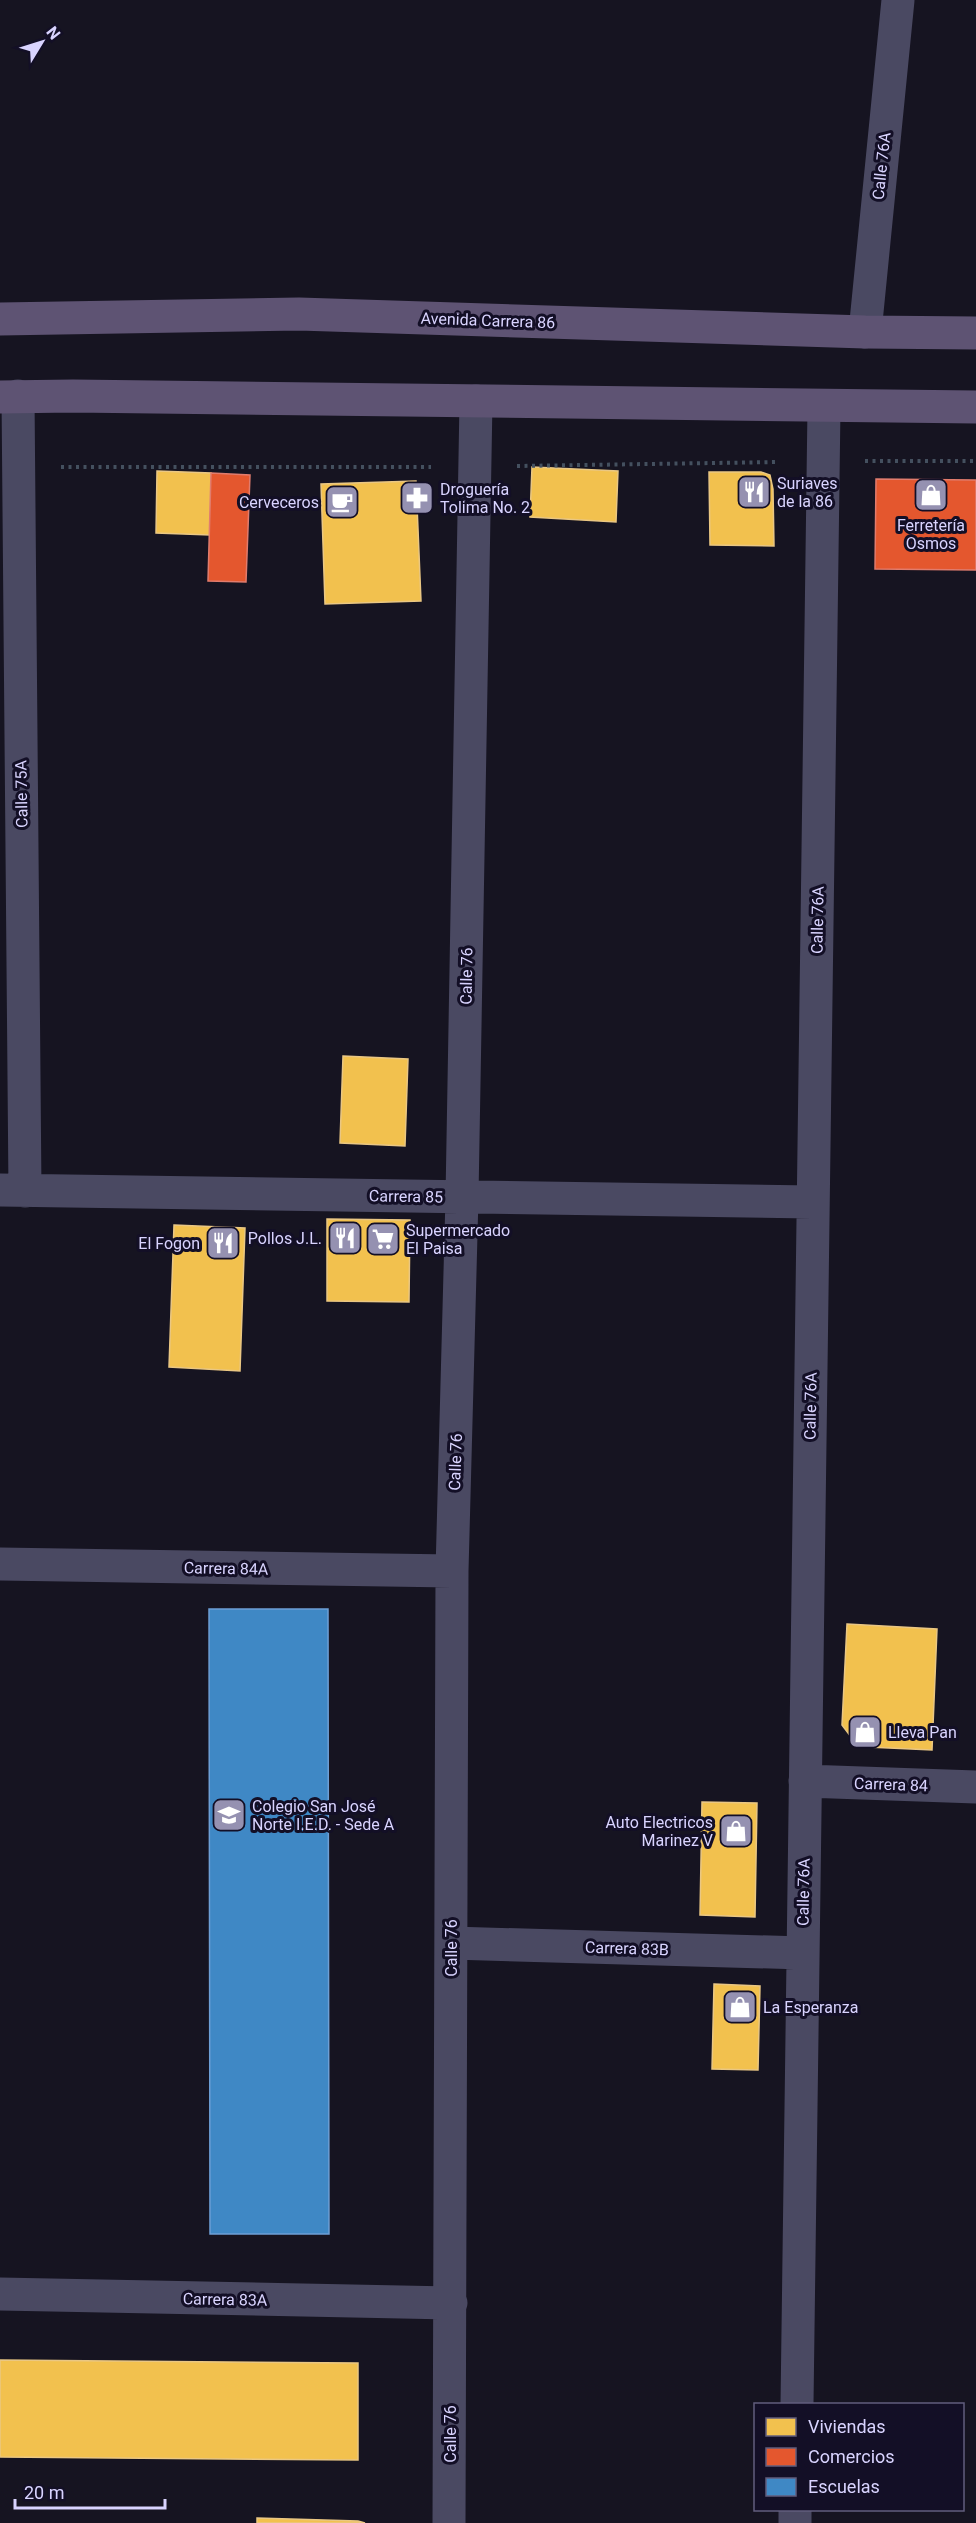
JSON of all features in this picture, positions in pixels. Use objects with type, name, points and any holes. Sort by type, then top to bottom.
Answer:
[{"type":"main road","name":"Avenida Carrera 86","points":[[0,319],[299,314],[865,332],[976,333]]},
{"type":"main road","points":[[9,397],[976,407]]},
{"type":"street","name":"Calle 76A","points":[[865,332],[898,0]]},
{"type":"street","name":"Calle 75A","points":[[9,397],[12,1190]]},
{"type":"street","name":"Calle 76","points":[[449,2523],[452,1571],[462,1197],[476,401]]},
{"type":"street","name":"Calle 76A","points":[[797,2403],[824,407]]},
{"type":"street","name":"Carrera 85","points":[[12,1190],[812,1202]]},
{"type":"street","name":"Carrera 84A","points":[[0,1564],[452,1571]]},
{"type":"street","name":"Carrera 84","points":[[805,1781],[976,1787]]},
{"type":"street","name":"Carrera 83B","points":[[451,1943],[802,1953]]},
{"type":"street","name":"Carrera 83A","points":[[0,2294],[451,2303]]},
{"type":"building: Viviendas","points":[[532,467],[618,471],[616,522],[530,517]]},
{"type":"building: Viviendas","points":[[157,471],[211,473],[210,535],[156,533]]},
{"type":"building: Viviendas","points":[[709,472],[761,472],[770,475],[773,489],[774,546],[710,545]]},
{"type":"building: Viviendas","points":[[416,481],[421,601],[325,604],[321,484]]},
{"type":"building: Viviendas","points":[[343,1056],[408,1059],[405,1146],[340,1143]]},
{"type":"building: Viviendas","points":[[327,1219],[410,1220],[409,1302],[327,1301]]},
{"type":"building: Viviendas","points":[[174,1225],[245,1228],[240,1371],[169,1367]]},
{"type":"building: Viviendas","points":[[847,1624],[937,1629],[932,1750],[867,1747],[854,1741],[842,1725]]},
{"type":"building: Viviendas","points":[[702,1802],[757,1803],[755,1917],[700,1915]]},
{"type":"building: Viviendas","points":[[714,1984],[760,1986],[758,2070],[712,2069]]},
{"type":"building: Viviendas","points":[[0,2360],[358,2363],[358,2460],[0,2457]]},
{"type":"building: Viviendas","points":[[257,2518],[358,2521],[365,2523],[257,2523]]},
{"type":"building: Comercios","points":[[211,473],[250,475],[246,582],[208,581]]},
{"type":"building: Comercios","points":[[876,479],[976,480],[976,570],[875,569]]},
{"type":"building: Escuelas","points":[[209,1609],[328,1609],[329,2234],[210,2234]]},
{"type":"place","name":"Suriaves de la 86","points":[[754,492]]},
{"type":"place","name":"Ferretería Osmos","points":[[931,495]]},
{"type":"place","name":"Droguería Tolima No. 2","points":[[417,498]]},
{"type":"place","name":"Cerveceros","points":[[342,502]]},
{"type":"place","name":"Pollos J.L.","points":[[345,1238]]},
{"type":"place","name":"Supermercado El Paisa","points":[[383,1239]]},
{"type":"place","name":"El Fogon","points":[[223,1243]]},
{"type":"place","name":"Lleva Pan","points":[[865,1732]]},
{"type":"place","name":"Colegio San José Norte I.E.D. - Sede A","points":[[229,1815]]},
{"type":"place","name":"Auto Electricos Marinez V","points":[[736,1831]]},
{"type":"place","name":"La Esperanza","points":[[740,2007]]}]
